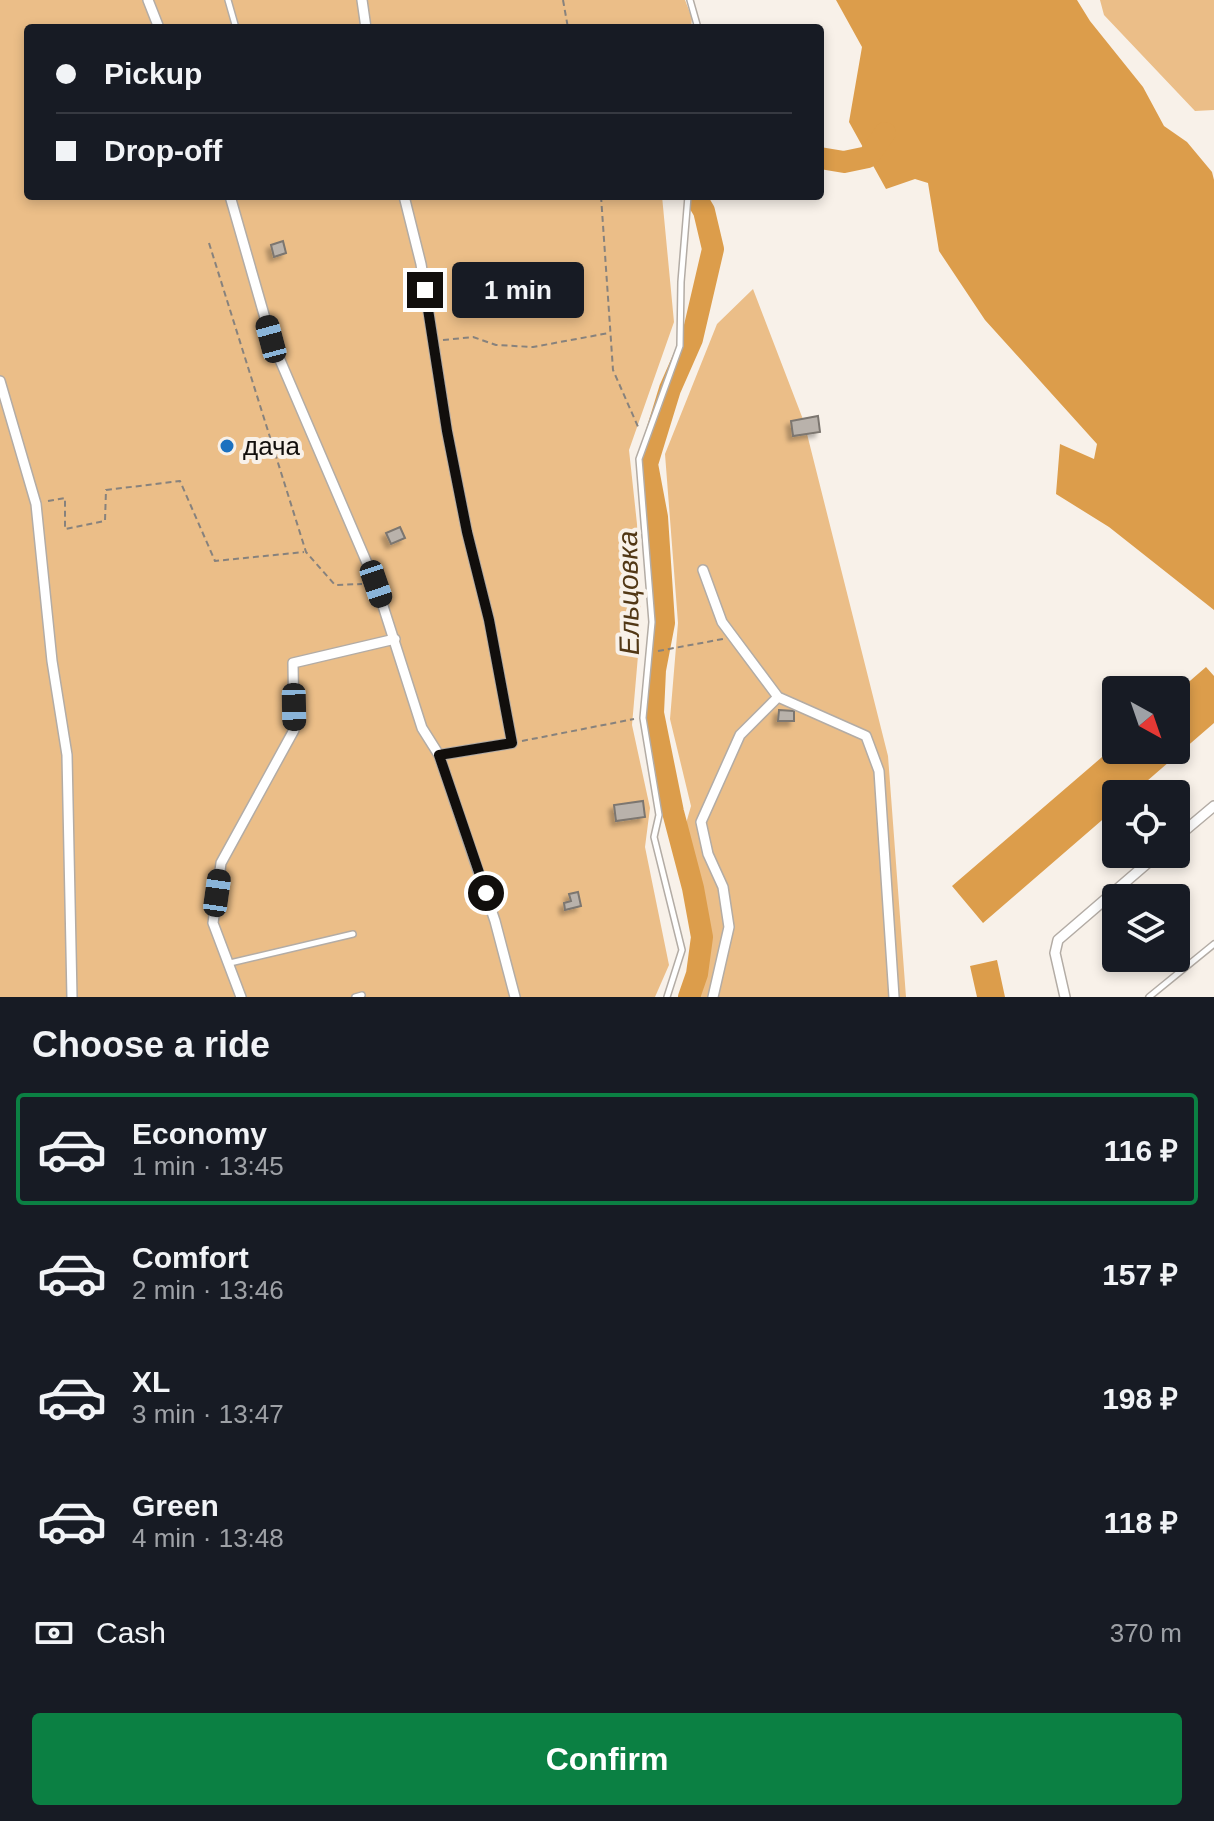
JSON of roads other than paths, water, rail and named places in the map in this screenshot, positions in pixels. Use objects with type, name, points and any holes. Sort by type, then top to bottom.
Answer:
[{"type":"street","points":[[148,0],[157,24]]},
{"type":"street","points":[[362,0],[365,24]]},
{"type":"street","points":[[231,200],[271,339],[376,584],[422,728],[439,755],[495,921],[515,997]]},
{"type":"street","points":[[405,200],[421,264],[447,431],[489,620],[512,743],[439,755]]},
{"type":"street","points":[[0,381],[36,504],[52,661],[67,755],[72,997]]},
{"type":"street","points":[[703,570],[722,622],[778,697],[866,736],[879,771],[894,997]]},
{"type":"street","points":[[241,997],[213,923],[221,863],[294,730],[293,663],[395,639]]},
{"type":"street","points":[[713,997],[729,927],[723,887],[708,854],[701,822],[740,735],[778,697]]},
{"type":"street","points":[[1190,826],[1214,806]]},
{"type":"street","points":[[1065,997],[1055,953],[1058,940],[1142,868]]},
{"type":"lane","points":[[228,0],[235,24]]},
{"type":"lane","points":[[690,0],[697,24]]},
{"type":"lane","points":[[667,997],[682,950],[654,837],[659,815],[643,718],[652,622],[639,459],[680,346],[688,200]]},
{"type":"lane","points":[[230,963],[353,934]]},
{"type":"lane","points":[[1149,997],[1214,944]]},
{"type":"waterway","name":"Ельцовка","points":[[824,159],[844,162],[868,157],[885,133]]},
{"type":"waterway","name":"Ельцовка","points":[[689,997],[697,974],[702,937],[653,713],[655,670],[664,623],[657,517],[647,464],[670,389],[692,339],[713,249],[704,211],[697,200]]},
{"type":"place","name":"дача","points":[[227,446]]}]
